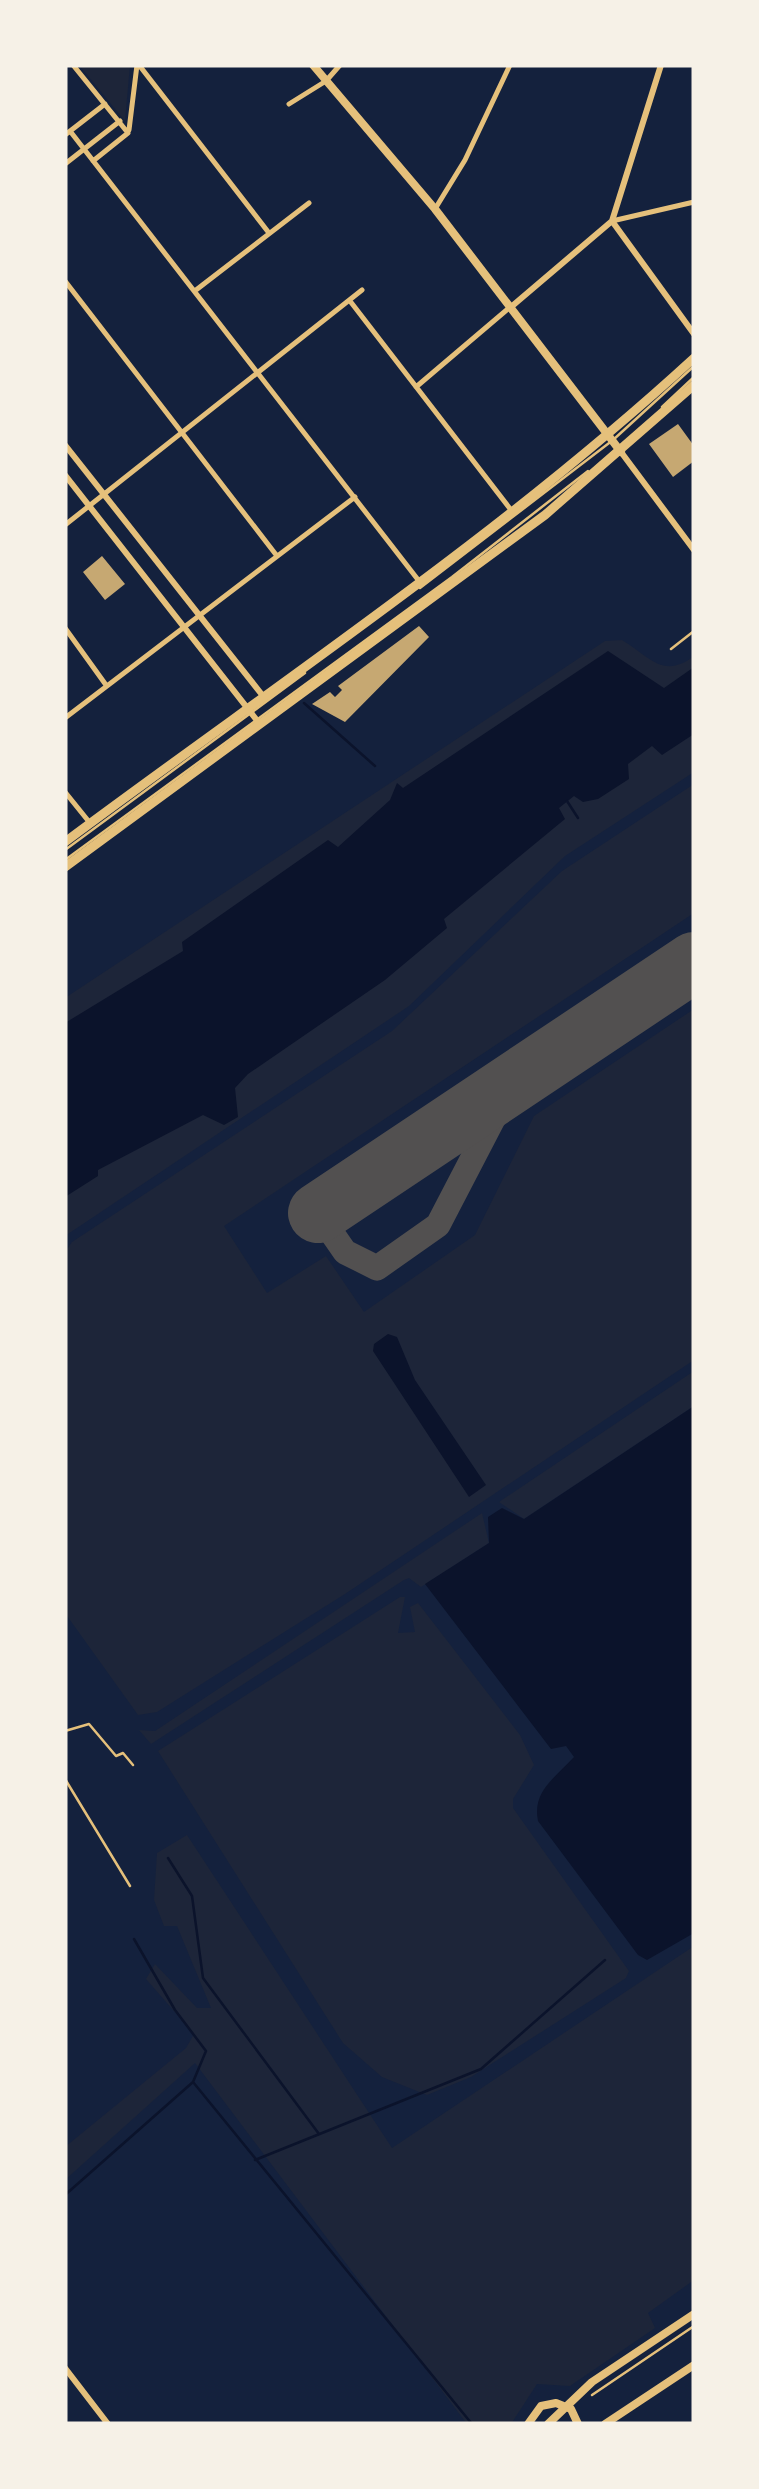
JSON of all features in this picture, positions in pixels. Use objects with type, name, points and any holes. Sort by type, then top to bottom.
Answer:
[{"type":"main road","points":[[313,65],[435,209],[615,444]]},
{"type":"main road","points":[[65,863],[253,716],[263,696],[512,512],[615,444],[694,362]]},
{"type":"main road","points":[[65,842],[470,572],[615,444],[694,381]]},
{"type":"main road","points":[[548,2424],[577,2395],[694,2314]]},
{"type":"main road","points":[[605,2424],[694,2365]]},
{"type":"main road","points":[[528,2424],[541,2406],[565,2405]]},
{"type":"main road","points":[[565,2405],[578,2424]]},
{"type":"street","points":[[73,65],[128,133]]},
{"type":"street","points":[[93,161],[128,133],[138,65]]},
{"type":"street","points":[[138,65],[269,234]]},
{"type":"street","points":[[289,104],[326,81],[340,65]]},
{"type":"street","points":[[435,209],[464,160],[510,65]]},
{"type":"street","points":[[612,221],[661,65]]},
{"type":"street","points":[[105,104],[68,133],[196,290],[419,581]]},
{"type":"street","points":[[65,164],[120,121]]},
{"type":"street","points":[[416,388],[612,221],[694,202]]},
{"type":"street","points":[[196,290],[309,204]]},
{"type":"street","points":[[612,221],[694,334]]},
{"type":"street","points":[[65,281],[277,556]]},
{"type":"street","points":[[65,525],[362,290]]},
{"type":"street","points":[[349,300],[512,512]]},
{"type":"street","points":[[615,444],[694,550]]},
{"type":"street","points":[[65,445],[263,696]]},
{"type":"street","points":[[65,476],[253,716]]},
{"type":"street","points":[[65,718],[355,497]]},
{"type":"street","points":[[65,628],[106,685]]},
{"type":"street","points":[[65,792],[90,823]]},
{"type":"street","points":[[65,2368],[108,2424]]},
{"type":"lane","points":[[65,850],[253,716],[615,444]]},
{"type":"lane","points":[[671,649],[694,631]]},
{"type":"lane","points":[[65,1732],[89,1724],[116,1756],[123,1753],[133,1765]]},
{"type":"lane","points":[[65,1779],[130,1886]]},
{"type":"path","points":[[577,2395],[586,2398],[694,2326]]},
{"type":"shaded area","points":[[79,65],[130,65],[125,121]]},
{"type":"shaded area","points":[[622,640],[665,666],[683,663],[694,656],[694,772],[565,856],[409,1006],[65,1236],[65,998],[605,641]]},
{"type":"shaded area","points":[[608,651],[664,688],[694,667],[694,734],[662,755],[652,746],[628,764],[629,779],[598,799],[583,802],[574,796],[559,808],[565,819],[444,919],[447,928],[385,980],[248,1074],[235,1088],[238,1117],[224,1125],[203,1115],[98,1170],[98,1176],[65,1197],[65,1023],[183,951],[182,942],[328,840],[338,847],[390,800],[397,783],[403,788]]},
{"type":"shaded area","points":[[694,784],[694,913],[224,1226],[267,1293],[326,1256],[364,1312],[475,1235],[534,1116],[694,1009],[694,1360],[345,1594],[157,1712],[138,1715],[65,1613],[65,1252],[72,1242],[392,1031],[562,871]]},
{"type":"shaded area","points":[[388,1334],[397,1337],[415,1380],[486,1485],[469,1497],[373,1351],[374,1344]]},
{"type":"shaded area","points":[[694,1371],[694,1406],[524,1519],[499,1502]]},
{"type":"shaded area","points":[[694,1406],[694,1933],[647,1960],[638,1955],[538,1821],[542,1793],[574,1757],[566,1746],[551,1749],[425,1584],[489,1543],[488,1517],[502,1508],[524,1519]]},
{"type":"shaded area","points":[[482,1513],[489,1543],[421,1587],[409,1578],[404,1580],[151,1744],[139,1730],[155,1731]]},
{"type":"shaded area","points":[[405,1597],[398,1633],[415,1632],[410,1607],[418,1603],[520,1735],[534,1765],[513,1799],[513,1808],[629,1971],[626,1978],[471,2077],[427,2095],[382,2077],[343,2043],[158,1751]]},
{"type":"shaded area","points":[[187,1835],[392,2148],[694,1946],[694,2280],[648,2313],[655,2328],[570,2386],[537,2384],[511,2424],[467,2424],[195,2063],[65,2180],[65,2147],[186,2048],[194,2034],[146,1979],[155,1964],[197,2008],[211,2008],[177,1926],[164,1926],[154,1900],[157,1853]]},
{"type":"building","points":[[678,424],[694,446],[694,461],[673,477],[649,444]]},
{"type":"building","points":[[102,556],[125,584],[105,600],[83,572]]},
{"type":"building","points":[[419,626],[429,637],[345,722],[312,704],[330,692],[335,697],[342,690],[338,686]]},
{"type":"waterway","points":[[304,703],[375,766]]},
{"type":"waterway","points":[[567,801],[578,818]]},
{"type":"waterway","points":[[168,1858],[192,1896],[203,1978],[319,2134]]},
{"type":"waterway","points":[[134,1939],[175,2010],[206,2051],[193,2082]]},
{"type":"waterway","points":[[255,2160],[481,2069],[605,1960]]},
{"type":"waterway","points":[[65,2195],[193,2082],[472,2424]]},
{"type":"taxiway","points":[[318,1213],[345,1252],[377,1268],[438,1225],[504,1098],[518,1082],[594,1028]]},
{"type":"runway","points":[[318,1213],[694,962]]}]
